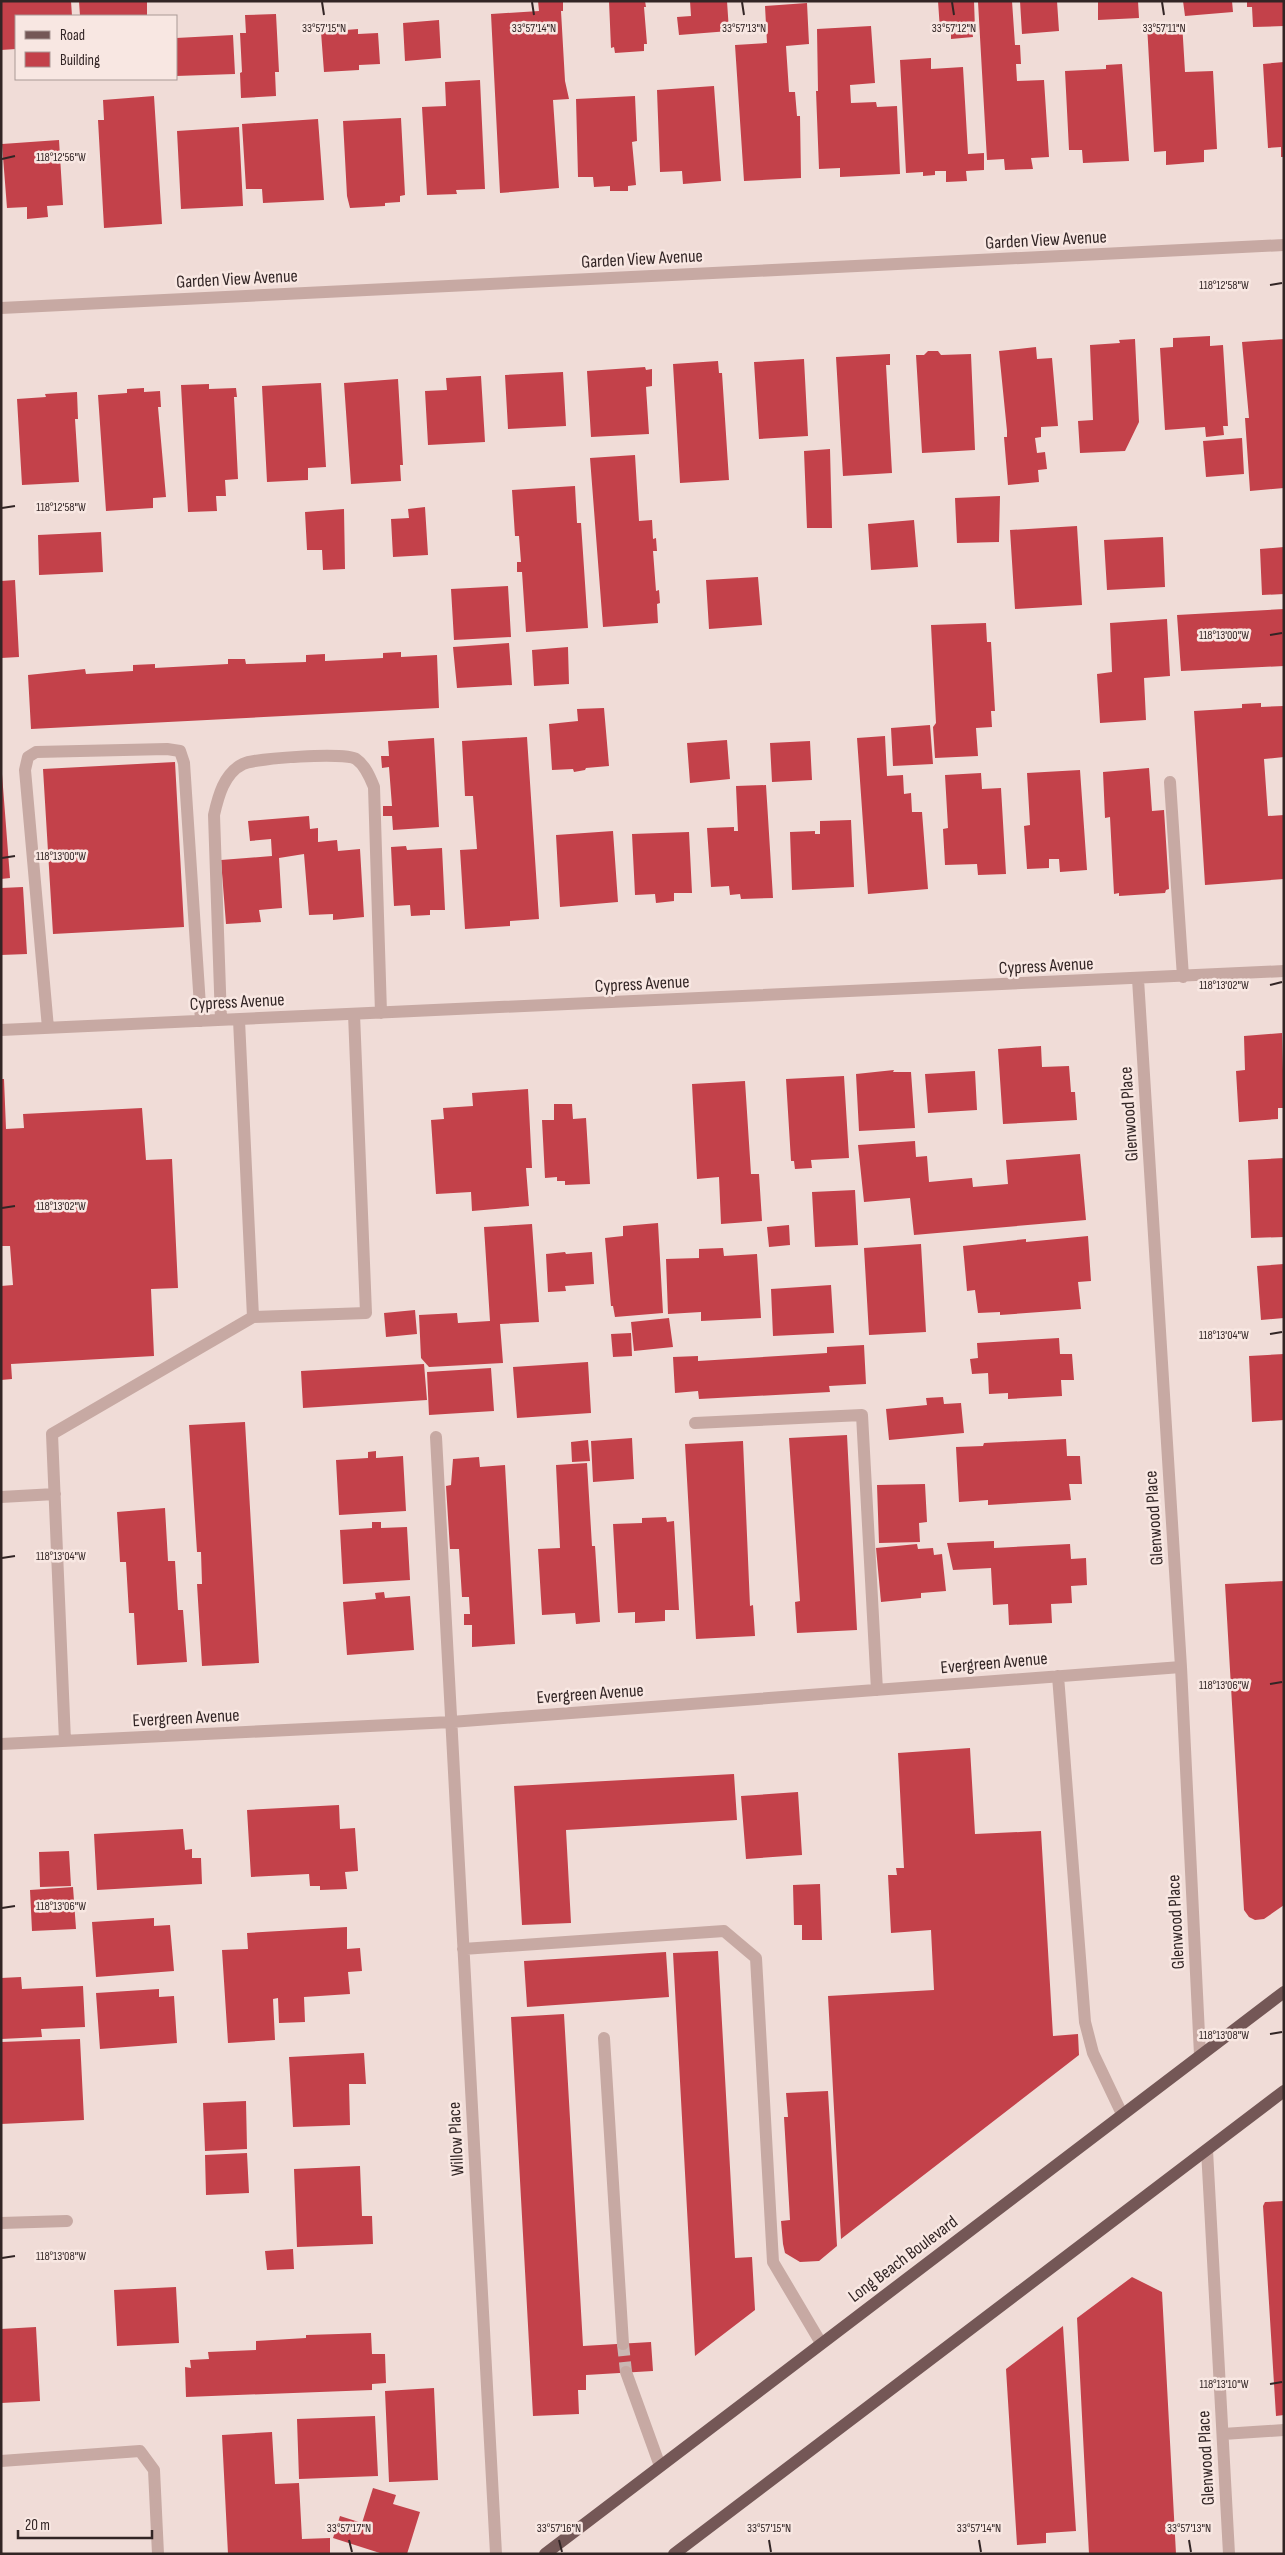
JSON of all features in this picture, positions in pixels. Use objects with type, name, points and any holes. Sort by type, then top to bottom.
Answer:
[{"type":"main road","name":"Long Beach Boulevard","points":[[545,2554],[1284,1992]]},
{"type":"main road","points":[[674,2554],[1284,2091]]},
{"type":"street","name":"Garden View Avenue","points":[[1,308],[1284,246]]},
{"type":"street","points":[[48,1028],[25,770],[28,757],[36,752],[167,749],[180,751],[184,763],[201,1021]]},
{"type":"street","points":[[221,1020],[214,816],[219,795],[225,782],[242,764],[272,759],[343,754],[355,758],[364,768],[374,787],[381,1013]]},
{"type":"street","points":[[1170,782],[1182,977]]},
{"type":"street","name":"Cypress Avenue","points":[[1,1030],[1284,971]]},
{"type":"street","name":"Glenwood Place","points":[[1138,979],[1181,1667],[1200,2055]]},
{"type":"street","points":[[65,1741],[52,1434],[253,1317],[366,1313],[354,1014]]},
{"type":"street","points":[[239,1020],[253,1317]]},
{"type":"street","points":[[695,1423],[862,1416],[877,1690]]},
{"type":"street","name":"Willow Place","points":[[436,1437],[496,2554]]},
{"type":"street","points":[[1,1497],[55,1494]]},
{"type":"street","name":"Evergreen Avenue","points":[[1,1744],[451,1722],[1181,1667]]},
{"type":"street","points":[[1058,1676],[1085,2022],[1094,2053],[1122,2114]]},
{"type":"street","points":[[463,1949],[724,1931],[756,1958],[773,2262],[820,2343]]},
{"type":"street","points":[[604,2038],[623,2344]]},
{"type":"street","name":"Glenwood Place","points":[[1207,2150],[1229,2554]]},
{"type":"street","points":[[1,2223],[67,2221]]},
{"type":"street","points":[[626,2372],[660,2466]]},
{"type":"street","points":[[1223,2434],[1284,2430]]},
{"type":"street","points":[[1,2460],[140,2451],[154,2470],[158,2554]]},
{"type":"building","points":[[1,1],[71,1],[72,15],[15,15],[15,49],[1,50]]},
{"type":"building","points":[[79,1],[147,1],[147,15],[80,15]]},
{"type":"building","points":[[538,1],[563,1],[563,11],[561,11],[565,81],[569,99],[553,100],[559,188],[500,193],[491,14],[539,11]]},
{"type":"building","points":[[609,1],[645,1],[647,44],[644,44],[644,51],[615,53],[614,47],[611,48]]},
{"type":"building","points":[[690,1],[727,1],[729,31],[679,35],[677,17],[691,16]]},
{"type":"building","points":[[938,1],[974,1],[975,29],[972,29],[973,37],[951,39],[951,29],[940,30]]},
{"type":"building","points":[[1012,1],[1015,45],[1020,45],[1021,64],[1016,64],[1017,81],[1044,80],[1049,157],[1031,158],[1033,169],[1005,170],[1004,159],[987,160],[978,2]]},
{"type":"building","points":[[1020,1],[1057,1],[1059,31],[1022,34]]},
{"type":"building","points":[[1098,1],[1138,1],[1139,18],[1098,20]]},
{"type":"building","points":[[1183,1],[1232,1],[1233,12],[1185,16]]},
{"type":"building","points":[[1247,1],[1284,1],[1284,26],[1253,27],[1252,7],[1247,7]]},
{"type":"building","points":[[807,3],[809,44],[786,46],[789,92],[795,92],[797,116],[800,116],[801,178],[744,181],[735,45],[767,43],[765,6]]},
{"type":"building","points":[[276,14],[279,72],[275,72],[276,96],[241,98],[240,33],[246,33],[245,15]]},
{"type":"building","points":[[439,20],[441,58],[405,61],[403,23]]},
{"type":"building","points":[[1182,22],[1185,72],[1213,71],[1217,149],[1204,150],[1204,162],[1166,165],[1166,151],[1154,152],[1147,24]]},
{"type":"building","points":[[871,26],[875,83],[850,85],[851,103],[876,102],[877,107],[897,106],[900,174],[840,177],[840,168],[819,169],[816,91],[818,91],[817,29]]},
{"type":"building","points":[[358,29],[358,34],[378,33],[380,64],[359,65],[359,70],[324,72],[321,32]]},
{"type":"building","points":[[233,35],[235,74],[178,76],[178,38]]},
{"type":"building","points":[[931,58],[931,69],[963,67],[968,154],[984,153],[984,170],[966,171],[967,181],[946,182],[946,171],[935,171],[935,175],[923,176],[923,172],[906,173],[900,60]]},
{"type":"building","points":[[1284,62],[1284,157],[1281,157],[1281,147],[1268,148],[1263,64]]},
{"type":"building","points":[[1122,64],[1129,161],[1083,163],[1082,150],[1069,150],[1065,71],[1106,69],[1106,65]]},
{"type":"building","points":[[480,80],[485,189],[456,190],[457,194],[427,195],[422,107],[446,106],[445,82]]},
{"type":"building","points":[[714,86],[721,181],[683,184],[682,171],[660,172],[657,90]]},
{"type":"building","points":[[154,96],[162,224],[104,228],[98,120],[104,120],[103,100]]},
{"type":"building","points":[[635,96],[637,141],[632,142],[636,185],[628,186],[628,191],[610,191],[610,186],[594,187],[593,177],[578,177],[576,99]]},
{"type":"building","points":[[401,118],[405,195],[400,196],[400,202],[385,203],[385,206],[350,208],[347,196],[343,121]]},
{"type":"building","points":[[318,119],[324,200],[263,203],[262,189],[246,189],[242,124]]},
{"type":"building","points":[[239,127],[243,206],[181,209],[177,131]]},
{"type":"building","points":[[59,140],[63,205],[47,206],[48,217],[27,219],[27,207],[7,208],[2,144]]},
{"type":"building","points":[[1210,336],[1210,346],[1223,345],[1228,426],[1223,426],[1224,435],[1206,437],[1205,427],[1165,430],[1160,348],[1173,347],[1173,338]]},
{"type":"building","points":[[1135,339],[1139,422],[1125,451],[1080,453],[1078,421],[1093,420],[1090,345],[1120,343],[1119,340]]},
{"type":"building","points":[[1284,339],[1284,488],[1250,491],[1245,418],[1249,418],[1242,342]]},
{"type":"building","points":[[1036,347],[1037,359],[1052,358],[1058,426],[1041,427],[1041,437],[1035,438],[1037,453],[1045,452],[1047,469],[1038,470],[1039,482],[1008,485],[1004,437],[1007,437],[1007,431],[999,351]]},
{"type":"building","points":[[928,351],[938,351],[941,355],[971,354],[975,450],[922,453],[916,355],[924,355]]},
{"type":"building","points":[[890,354],[890,365],[886,365],[892,473],[843,476],[836,357]]},
{"type":"building","points":[[804,359],[808,436],[759,439],[754,362]]},
{"type":"building","points":[[718,361],[719,373],[722,373],[729,480],[680,483],[673,364]]},
{"type":"building","points":[[645,367],[646,370],[652,369],[652,386],[646,387],[649,434],[591,437],[587,371]]},
{"type":"building","points":[[563,372],[566,426],[508,429],[505,375]]},
{"type":"building","points":[[481,376],[485,442],[428,445],[425,391],[447,390],[446,378]]},
{"type":"building","points":[[398,379],[403,465],[400,465],[401,481],[351,484],[344,383]]},
{"type":"building","points":[[321,383],[326,467],[308,468],[308,480],[267,482],[262,386]]},
{"type":"building","points":[[209,384],[209,389],[236,388],[237,397],[234,397],[238,479],[225,480],[226,496],[216,496],[217,511],[188,512],[181,385]]},
{"type":"building","points":[[144,388],[144,392],[160,391],[161,407],[158,407],[166,497],[153,498],[153,508],[106,511],[98,395],[127,393],[127,389]]},
{"type":"building","points":[[77,392],[78,419],[75,419],[79,482],[22,485],[17,399],[46,397],[45,394]]},
{"type":"building","points":[[1242,438],[1244,474],[1206,477],[1203,441]]},
{"type":"building","points":[[830,449],[832,528],[807,528],[804,451]]},
{"type":"building","points":[[635,455],[639,521],[652,520],[653,539],[656,538],[657,551],[653,551],[656,591],[659,590],[660,603],[657,604],[658,623],[603,627],[590,458]]},
{"type":"building","points":[[575,486],[577,523],[581,523],[588,628],[526,632],[522,572],[517,572],[517,562],[521,562],[519,536],[515,536],[512,490]]},
{"type":"building","points":[[1000,496],[999,542],[957,543],[955,498]]},
{"type":"building","points":[[425,507],[428,555],[393,557],[391,519],[409,518],[408,509]]},
{"type":"building","points":[[344,509],[345,569],[323,570],[322,550],[307,550],[305,512]]},
{"type":"building","points":[[914,520],[918,567],[871,570],[868,524]]},
{"type":"building","points":[[1077,526],[1082,605],[1015,609],[1010,530]]},
{"type":"building","points":[[101,532],[103,572],[39,575],[38,535]]},
{"type":"building","points":[[1163,537],[1165,587],[1107,590],[1104,540]]},
{"type":"building","points":[[1284,547],[1284,594],[1262,595],[1260,549]]},
{"type":"building","points":[[758,577],[762,625],[709,629],[706,580]]},
{"type":"building","points":[[15,580],[19,657],[1,658],[1,581]]},
{"type":"building","points":[[508,586],[511,637],[454,640],[451,589]]},
{"type":"building","points":[[1284,609],[1284,666],[1181,671],[1177,615]]},
{"type":"building","points":[[1167,619],[1170,676],[1144,678],[1146,720],[1100,723],[1097,674],[1112,672],[1110,623]]},
{"type":"building","points":[[986,623],[987,642],[991,642],[995,711],[991,711],[992,727],[976,728],[978,756],[935,758],[933,727],[936,723],[931,625]]},
{"type":"building","points":[[509,643],[512,685],[457,688],[453,647]]},
{"type":"building","points":[[568,647],[569,684],[534,686],[532,650]]},
{"type":"building","points":[[401,652],[401,657],[437,655],[439,708],[31,729],[28,675],[85,669],[86,674],[133,671],[133,665],[155,664],[155,668],[228,664],[228,659],[245,659],[246,664],[306,662],[306,655],[325,654],[325,661],[383,658],[383,653]]},
{"type":"building","points":[[1261,703],[1261,707],[1284,706],[1284,757],[1264,759],[1268,816],[1284,815],[1284,879],[1205,885],[1194,711],[1242,708],[1242,704]]},
{"type":"building","points":[[604,708],[609,766],[586,768],[585,770],[574,772],[573,769],[552,770],[549,724],[578,721],[577,709]]},
{"type":"building","points":[[930,725],[933,764],[893,766],[891,728]]},
{"type":"building","points":[[885,736],[887,776],[903,775],[904,794],[911,793],[912,812],[922,812],[928,889],[868,894],[857,738]]},
{"type":"building","points":[[527,737],[539,919],[510,921],[510,926],[465,929],[460,850],[477,849],[473,796],[465,796],[462,741]]},
{"type":"building","points":[[434,738],[439,827],[393,830],[392,816],[383,816],[383,806],[392,806],[389,767],[382,768],[381,756],[389,756],[388,741]]},
{"type":"building","points":[[727,740],[730,779],[690,783],[687,743]]},
{"type":"building","points":[[810,741],[812,780],[772,782],[770,743]]},
{"type":"building","points":[[1,761],[10,878],[1,879]]},
{"type":"building","points":[[175,762],[184,927],[53,934],[43,769]]},
{"type":"building","points":[[1149,768],[1152,811],[1164,810],[1169,889],[1165,893],[1119,896],[1119,893],[1114,894],[1110,817],[1105,818],[1103,772]]},
{"type":"building","points":[[1080,770],[1087,870],[1060,872],[1059,859],[1049,859],[1049,868],[1027,869],[1024,826],[1030,825],[1027,773]]},
{"type":"building","points":[[981,773],[982,789],[1001,788],[1006,874],[978,875],[977,864],[945,865],[943,829],[948,828],[945,775]]},
{"type":"building","points":[[766,785],[773,898],[741,899],[740,894],[730,895],[729,886],[711,887],[707,828],[734,827],[734,831],[738,831],[736,786]]},
{"type":"building","points":[[309,816],[310,829],[318,828],[318,842],[337,840],[338,851],[360,849],[364,917],[333,920],[333,914],[309,915],[304,854],[279,858],[282,908],[259,910],[261,922],[226,924],[221,860],[272,856],[271,839],[250,841],[248,821]]},
{"type":"building","points":[[851,820],[854,887],[792,890],[790,832],[815,831],[815,834],[820,834],[820,821]]},
{"type":"building","points":[[613,831],[618,902],[560,907],[556,835]]},
{"type":"building","points":[[689,832],[692,893],[674,893],[674,901],[656,903],[655,894],[635,895],[632,834]]},
{"type":"building","points":[[406,846],[407,850],[442,848],[445,910],[430,910],[430,915],[411,916],[410,905],[394,906],[391,847]]},
{"type":"building","points":[[23,887],[27,954],[1,955],[1,888]]},
{"type":"building","points":[[1282,1033],[1284,1108],[1278,1108],[1278,1119],[1239,1122],[1236,1071],[1245,1070],[1244,1036]]},
{"type":"building","points":[[1041,1046],[1042,1067],[1069,1066],[1071,1092],[1075,1092],[1077,1120],[1003,1124],[998,1049]]},
{"type":"building","points":[[894,1070],[893,1072],[911,1072],[915,1128],[859,1131],[856,1074]]},
{"type":"building","points":[[975,1071],[977,1110],[928,1113],[925,1074]]},
{"type":"building","points":[[844,1076],[849,1158],[811,1160],[812,1168],[795,1169],[794,1161],[791,1161],[786,1079]]},
{"type":"building","points":[[1,1079],[4,1079],[6,1129],[24,1128],[23,1114],[142,1108],[146,1160],[172,1159],[178,1288],[151,1289],[154,1356],[11,1364],[12,1379],[1,1380],[1,1286],[13,1285],[10,1246],[1,1246]]},
{"type":"building","points":[[745,1081],[751,1174],[759,1174],[762,1221],[721,1224],[719,1177],[697,1179],[692,1084]]},
{"type":"building","points":[[528,1089],[532,1168],[526,1168],[529,1206],[472,1211],[471,1192],[436,1194],[431,1120],[444,1119],[443,1108],[473,1106],[472,1093]]},
{"type":"building","points":[[554,1104],[572,1104],[573,1119],[586,1118],[590,1184],[565,1185],[565,1181],[557,1181],[557,1177],[545,1178],[542,1120],[554,1120]]},
{"type":"building","points":[[915,1141],[916,1157],[927,1156],[929,1182],[972,1178],[973,1187],[1008,1184],[1006,1160],[1080,1154],[1086,1220],[914,1235],[910,1198],[864,1202],[858,1145]]},
{"type":"building","points":[[1284,1158],[1284,1237],[1251,1238],[1248,1160]]},
{"type":"building","points":[[855,1190],[858,1245],[815,1247],[812,1192]]},
{"type":"building","points":[[658,1223],[663,1313],[615,1317],[613,1306],[611,1306],[605,1238],[623,1236],[623,1226]]},
{"type":"building","points":[[532,1224],[539,1322],[500,1324],[503,1363],[429,1367],[421,1358],[419,1315],[457,1313],[458,1323],[490,1321],[484,1227]]},
{"type":"building","points":[[789,1225],[790,1245],[769,1247],[767,1227]]},
{"type":"building","points":[[1088,1236],[1091,1281],[1078,1282],[1081,1309],[1000,1315],[1000,1312],[978,1313],[975,1290],[967,1291],[963,1246],[1026,1239],[1026,1242]]},
{"type":"building","points":[[921,1244],[926,1332],[869,1335],[864,1248]]},
{"type":"building","points":[[723,1248],[724,1256],[757,1254],[761,1318],[701,1321],[701,1312],[668,1314],[666,1259],[699,1258],[699,1249]]},
{"type":"building","points":[[565,1252],[566,1254],[592,1252],[594,1284],[565,1286],[566,1291],[548,1292],[546,1254]]},
{"type":"building","points":[[1284,1264],[1284,1318],[1261,1320],[1257,1266]]},
{"type":"building","points":[[831,1285],[834,1333],[773,1336],[771,1289]]},
{"type":"building","points":[[415,1310],[417,1334],[386,1337],[384,1313]]},
{"type":"building","points":[[669,1318],[673,1347],[634,1351],[631,1322]]},
{"type":"building","points":[[631,1333],[632,1356],[613,1357],[611,1334]]},
{"type":"building","points":[[1059,1338],[1060,1354],[1072,1354],[1074,1380],[1061,1380],[1062,1396],[1008,1399],[1008,1393],[989,1394],[988,1373],[972,1374],[970,1359],[978,1358],[977,1343]]},
{"type":"building","points":[[864,1345],[866,1384],[829,1386],[830,1392],[699,1399],[698,1391],[675,1393],[673,1357],[698,1356],[698,1361],[827,1353],[827,1347]]},
{"type":"building","points":[[1284,1354],[1284,1420],[1252,1422],[1249,1356]]},
{"type":"building","points":[[588,1362],[591,1413],[517,1418],[513,1367]]},
{"type":"building","points":[[424,1364],[427,1400],[303,1408],[301,1371]]},
{"type":"building","points":[[491,1368],[494,1411],[429,1415],[427,1372]]},
{"type":"building","points":[[943,1397],[944,1404],[961,1403],[964,1433],[889,1440],[886,1409],[927,1405],[926,1398]]},
{"type":"building","points":[[245,1422],[259,1663],[202,1666],[197,1584],[202,1584],[201,1552],[197,1552],[189,1425]]},
{"type":"building","points":[[847,1435],[857,1630],[797,1633],[795,1602],[800,1601],[789,1438]]},
{"type":"building","points":[[632,1438],[634,1479],[593,1482],[591,1441]]},
{"type":"building","points":[[1066,1439],[1067,1456],[1080,1456],[1082,1484],[1069,1484],[1071,1500],[988,1505],[988,1500],[959,1502],[956,1447],[983,1446],[984,1443]]},
{"type":"building","points":[[588,1440],[590,1461],[572,1462],[571,1442]]},
{"type":"building","points":[[743,1441],[750,1606],[753,1605],[755,1636],[696,1639],[685,1444]]},
{"type":"building","points":[[376,1451],[376,1458],[403,1456],[406,1511],[339,1515],[336,1460],[368,1458],[368,1452]]},
{"type":"building","points":[[479,1457],[480,1467],[505,1465],[515,1644],[472,1647],[472,1625],[464,1625],[464,1614],[470,1614],[469,1597],[462,1597],[459,1549],[450,1549],[446,1486],[451,1485],[453,1459]]},
{"type":"building","points":[[587,1463],[592,1546],[595,1546],[600,1622],[576,1624],[575,1613],[542,1615],[538,1549],[560,1548],[556,1465]]},
{"type":"building","points":[[925,1484],[927,1522],[919,1523],[920,1542],[879,1543],[877,1485]]},
{"type":"building","points":[[165,1508],[168,1561],[175,1561],[178,1610],[183,1610],[187,1662],[137,1665],[134,1613],[129,1613],[126,1562],[120,1562],[117,1512]]},
{"type":"building","points":[[666,1517],[667,1522],[674,1521],[679,1610],[665,1610],[665,1621],[635,1623],[635,1612],[618,1613],[613,1524],[642,1523],[642,1518]]},
{"type":"building","points":[[372,1522],[381,1522],[381,1528],[407,1527],[410,1580],[343,1584],[340,1530],[372,1528]]},
{"type":"building","points":[[994,1541],[994,1548],[1070,1544],[1071,1559],[1086,1558],[1087,1585],[1071,1586],[1072,1603],[1051,1604],[1052,1623],[1009,1625],[1008,1604],[993,1605],[991,1568],[953,1570],[947,1543]]},
{"type":"building","points":[[917,1544],[918,1549],[933,1548],[934,1555],[942,1554],[946,1591],[921,1593],[921,1598],[881,1602],[876,1548]]},
{"type":"building","points":[[1284,1581],[1284,1905],[1264,1919],[1255,1920],[1249,1917],[1244,1910],[1225,1584]]},
{"type":"building","points":[[384,1592],[385,1598],[410,1596],[414,1650],[347,1655],[343,1602],[376,1599],[375,1593]]},
{"type":"building","points":[[970,1748],[975,1834],[1041,1831],[1053,2036],[1078,2034],[1079,2055],[841,2239],[828,1996],[934,1990],[931,1930],[891,1933],[888,1875],[897,1875],[896,1868],[904,1868],[898,1753]]},
{"type":"building","points":[[734,1774],[737,1820],[566,1830],[571,1923],[522,1925],[514,1786]]},
{"type":"building","points":[[798,1792],[802,1855],[746,1859],[741,1796]]},
{"type":"building","points":[[339,1805],[340,1829],[355,1828],[358,1871],[345,1872],[347,1889],[320,1890],[320,1886],[310,1886],[309,1874],[251,1877],[247,1810]]},
{"type":"building","points":[[183,1829],[185,1850],[192,1849],[192,1858],[201,1858],[202,1884],[97,1890],[94,1834]]},
{"type":"building","points":[[69,1851],[71,1886],[40,1887],[39,1852]]},
{"type":"building","points":[[820,1884],[822,1940],[802,1940],[802,1925],[794,1925],[793,1885]]},
{"type":"building","points":[[73,1887],[76,1929],[32,1931],[30,1890]]},
{"type":"building","points":[[154,1918],[154,1926],[170,1925],[174,1971],[96,1977],[92,1922]]},
{"type":"building","points":[[347,1927],[347,1949],[360,1948],[362,1971],[348,1972],[350,1994],[304,1997],[305,2022],[279,2023],[278,1998],[273,1999],[275,2040],[228,2043],[222,1950],[248,1949],[247,1933]]},
{"type":"building","points":[[718,1951],[735,2258],[752,2257],[755,2310],[695,2356],[673,1953]]},
{"type":"building","points":[[666,1952],[669,1997],[527,2007],[524,1961]]},
{"type":"building","points":[[21,1977],[22,1989],[83,1986],[85,2027],[41,2029],[42,2037],[1,2039],[1,1978]]},
{"type":"building","points":[[159,1989],[159,1997],[174,1996],[177,2043],[100,2049],[96,1993]]},
{"type":"building","points":[[564,2014],[583,2346],[651,2342],[653,2371],[586,2375],[586,2390],[578,2390],[579,2414],[533,2416],[511,2017]]},
{"type":"building","points":[[80,2039],[84,2120],[1,2124],[1,2042]]},
{"type":"building","points":[[364,2053],[366,2084],[349,2084],[350,2125],[293,2127],[289,2057]]},
{"type":"building","points":[[828,2091],[837,2246],[819,2261],[800,2262],[785,2253],[781,2221],[790,2220],[784,2117],[788,2117],[786,2093]]},
{"type":"building","points":[[246,2101],[247,2149],[205,2151],[203,2103]]},
{"type":"building","points":[[247,2153],[249,2193],[206,2195],[205,2155]]},
{"type":"building","points":[[360,2166],[362,2216],[372,2216],[373,2244],[297,2247],[294,2169]]},
{"type":"building","points":[[1284,2201],[1284,2415],[1276,2416],[1263,2206],[1265,2202]]},
{"type":"building","points":[[293,2249],[294,2269],[267,2270],[265,2251]]},
{"type":"building","points":[[1132,2277],[1162,2292],[1176,2554],[1089,2554],[1077,2318]]},
{"type":"building","points":[[176,2287],[179,2343],[117,2346],[114,2290]]},
{"type":"building","points":[[1063,2326],[1076,2531],[1046,2533],[1046,2543],[1017,2545],[1006,2369]]},
{"type":"building","points":[[36,2327],[40,2401],[1,2403],[1,2329]]},
{"type":"building","points":[[371,2333],[372,2354],[385,2354],[386,2383],[372,2384],[372,2390],[186,2397],[185,2367],[191,2368],[190,2360],[209,2359],[208,2352],[256,2350],[256,2341],[306,2338],[306,2335]]},
{"type":"building","points":[[434,2388],[438,2480],[389,2482],[385,2391]]},
{"type":"building","points":[[375,2416],[378,2476],[299,2479],[297,2419]]},
{"type":"building","points":[[272,2432],[275,2484],[299,2483],[302,2539],[330,2538],[330,2554],[228,2554],[222,2435]]},
{"type":"building","points":[[373,2488],[396,2495],[393,2504],[420,2512],[407,2554],[383,2554],[333,2538],[340,2516],[362,2523]]},
{"type":"tunnel","points":[[623,2344],[626,2372]]}]
